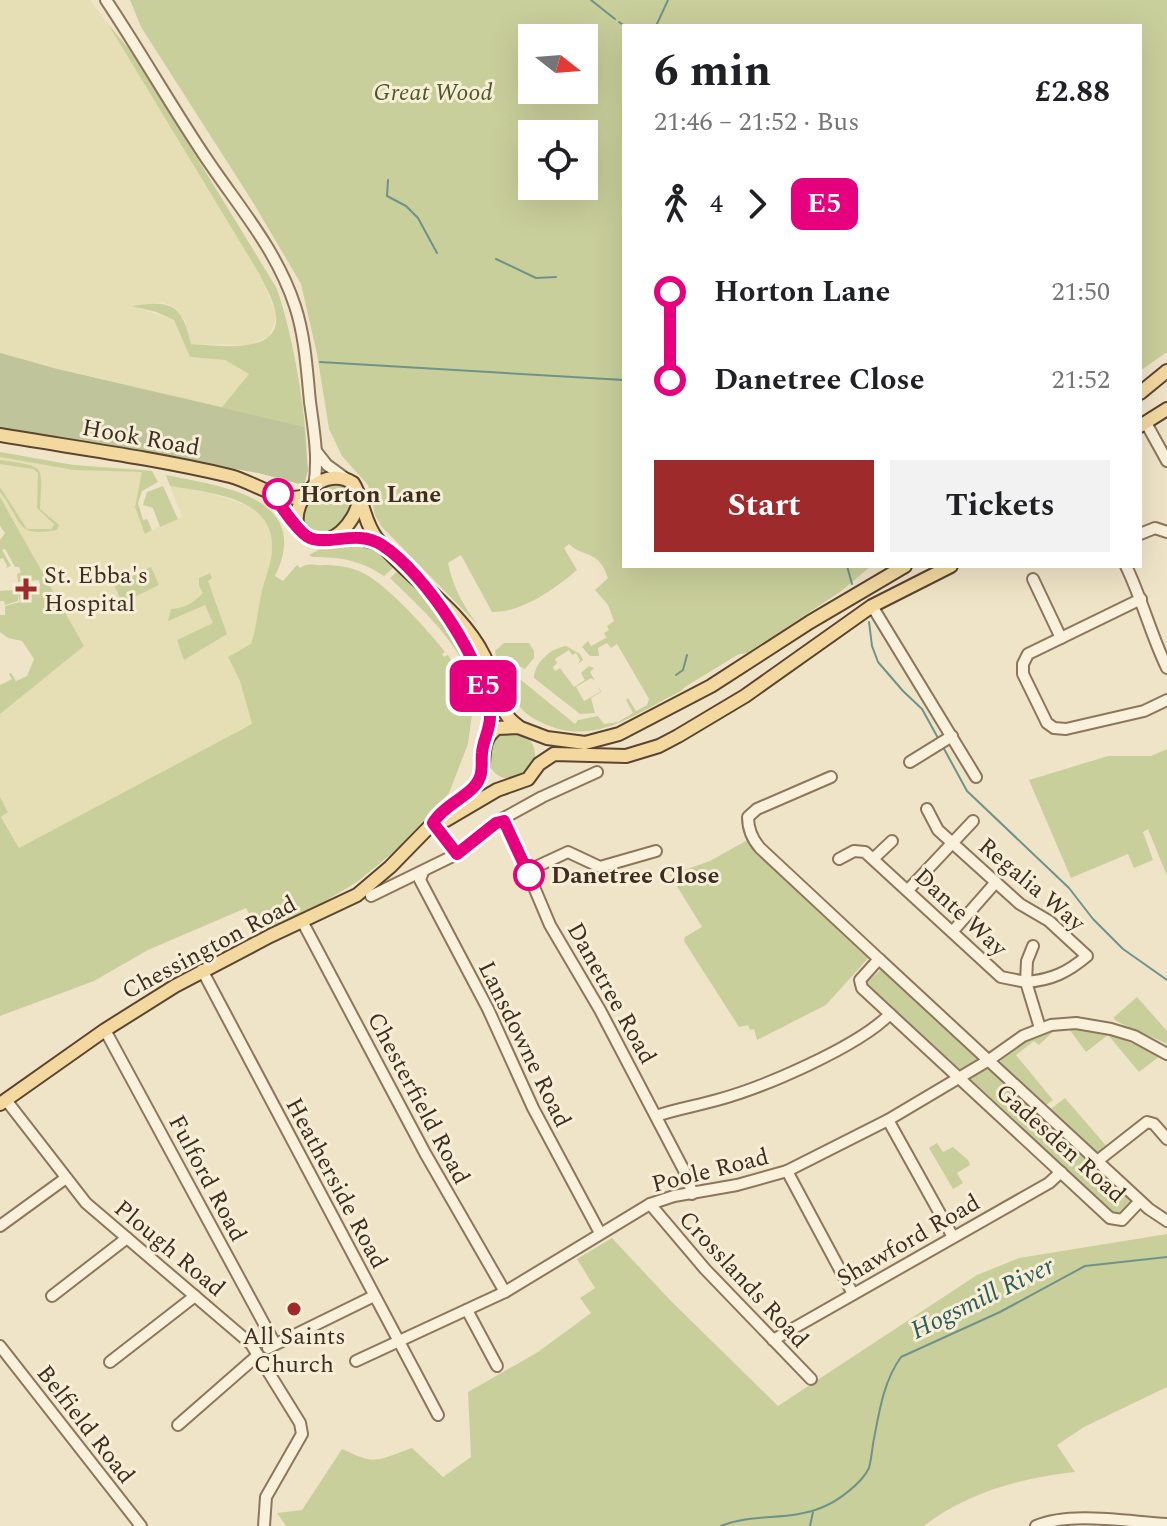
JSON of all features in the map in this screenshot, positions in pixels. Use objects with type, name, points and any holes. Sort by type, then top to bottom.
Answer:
[{"type":"main road","points":[[1142,391],[1164,374]]},
{"type":"main road","points":[[1143,425],[1167,409]]},
{"type":"main road","name":"Hook Road","points":[[0,435],[213,472],[242,479],[291,498],[310,492]]},
{"type":"main road","points":[[381,544],[356,537],[310,539],[297,524],[297,510],[310,492],[332,476],[345,478],[355,486],[368,524],[381,544],[463,626],[481,651],[491,671],[503,711],[539,747],[539,764]]},
{"type":"main road","name":"Hook Road","points":[[271,492],[297,524]]},
{"type":"main road","points":[[329,538],[347,526],[359,501]]},
{"type":"main road","points":[[484,745],[490,734],[499,727],[524,729],[563,741],[585,743],[627,730],[724,678],[902,568]]},
{"type":"main road","name":"Chessington Road","points":[[433,823],[446,820],[510,785],[528,779],[539,764],[554,754],[626,756],[668,741],[745,696],[872,606],[947,568]]},
{"type":"main road","points":[[435,599],[470,653],[482,680],[490,719],[484,745]]},
{"type":"main road","name":"Chessington Road","points":[[3,1102],[105,1030],[202,970],[363,891],[433,823],[440,812],[474,787],[480,777],[484,745]]},
{"type":"main road","points":[[483,762],[492,778],[510,785]]},
{"type":"street","points":[[106,0],[204,156],[266,243],[283,276],[296,308],[303,345],[317,471],[310,492]]},
{"type":"street","points":[[1143,425],[1167,461]]},
{"type":"street","points":[[316,451],[345,478]]},
{"type":"street","points":[[1142,533],[1155,528],[1167,532]]},
{"type":"street","points":[[1127,568],[1167,668]]},
{"type":"street","points":[[1033,579],[1061,638]]},
{"type":"street","points":[[1141,599],[1028,654],[1022,669],[1047,723],[1054,728],[1066,729],[1144,711],[1167,700]]},
{"type":"street","points":[[872,606],[944,741],[976,777]]},
{"type":"street","points":[[910,762],[944,741]]},
{"type":"street","points":[[371,896],[457,854],[501,820],[597,772]]},
{"type":"street","name":"Gadesden Road","points":[[831,777],[757,809],[748,817],[751,833],[760,848],[1140,1201],[1122,1220],[1112,1219],[860,986],[860,980],[879,959]]},
{"type":"street","name":"Regalia Way","points":[[927,809],[938,830],[952,843],[1020,904],[1049,921],[1087,956],[1068,972],[1026,982]]},
{"type":"street","name":"Danetree Road","points":[[501,820],[507,823],[550,925],[595,1001],[656,1116],[688,1178],[692,1194]]},
{"type":"street","points":[[908,890],[973,821]]},
{"type":"street","points":[[433,823],[457,854]]},
{"type":"street","points":[[839,859],[860,850],[874,858],[892,841]]},
{"type":"street","points":[[527,871],[568,852],[600,867],[656,851]]},
{"type":"street","name":"Dante Way","points":[[874,858],[1001,977],[1026,982]]},
{"type":"street","name":"Lansdowne Road","points":[[423,872],[420,880],[488,1009],[533,1108],[600,1233]]},
{"type":"street","points":[[953,931],[996,882]]},
{"type":"street","name":"Chesterfield Road","points":[[302,921],[425,1153],[505,1292]]},
{"type":"street","points":[[1033,946],[1027,961],[1026,982],[1040,1028],[1062,1023],[1101,1026],[1134,1036],[1167,1054]]},
{"type":"street","name":"Heatherside Road","points":[[202,970],[438,1415]]},
{"type":"street","points":[[656,1116],[718,1100],[779,1078],[859,1037],[890,1014]]},
{"type":"street","name":"Poole Road","points":[[356,1361],[505,1292],[650,1204],[787,1171],[888,1120],[1040,1028]]},
{"type":"street","name":"Fulford Road","points":[[105,1030],[271,1346],[374,1296]]},
{"type":"street","name":"Plough Road","points":[[3,1102],[86,1203],[251,1344],[258,1355],[302,1429],[266,1497],[264,1526]]},
{"type":"street","points":[[888,1120],[953,1237]]},
{"type":"street","points":[[1096,1162],[1147,1122],[1154,1124],[1167,1139]]},
{"type":"street","points":[[787,1171],[853,1294]]},
{"type":"street","name":"Shawford Road","points":[[773,1340],[1049,1183],[1061,1172]]},
{"type":"street","points":[[0,1226],[66,1178]]},
{"type":"street","points":[[1140,1201],[1167,1221]]},
{"type":"street","name":"Crosslands Road","points":[[650,1204],[705,1269],[811,1379]]},
{"type":"street","points":[[52,1296],[127,1238]]},
{"type":"street","points":[[110,1362],[195,1296]]},
{"type":"street","points":[[467,1310],[497,1366]]},
{"type":"street","name":"Belfield Road","points":[[0,1346],[141,1526]]},
{"type":"street","points":[[178,1425],[258,1355]]},
{"type":"street","points":[[1040,1525],[1070,1519],[1167,1524]]},
{"type":"shaded area","points":[[0,0],[90,0],[108,24],[260,275],[277,316],[269,336],[250,345],[190,344],[185,320],[174,307],[163,302],[135,307],[174,320],[190,357],[225,360],[249,374],[222,407],[0,353]]},
{"type":"shaded area","points":[[0,452],[73,465],[150,470],[158,482],[140,491],[135,507],[145,533],[182,517],[170,486],[213,494],[254,508],[267,522],[273,544],[251,645],[228,657],[240,681],[252,724],[19,848],[1,816],[8,811],[0,797],[0,714],[84,646],[0,497]]},
{"type":"green space","name":"Great Wood","points":[[130,0],[1167,0],[1167,352],[1142,370],[1142,24],[622,24],[622,568],[869,568],[840,592],[747,653],[739,654],[681,691],[617,724],[583,732],[565,730],[536,720],[513,697],[495,651],[504,643],[529,643],[534,658],[525,669],[515,664],[510,671],[575,724],[578,720],[598,716],[604,724],[618,722],[633,713],[626,700],[628,698],[636,711],[647,705],[649,699],[617,644],[611,648],[607,643],[598,648],[599,656],[590,656],[582,647],[588,641],[591,646],[606,638],[604,633],[609,630],[607,626],[614,621],[608,605],[595,590],[608,578],[600,562],[569,544],[564,548],[577,570],[526,604],[492,612],[461,555],[448,563],[450,572],[459,596],[478,625],[381,526],[368,485],[342,456],[329,429],[317,354],[301,284],[141,27]]},
{"type":"green space","points":[[108,24],[134,55],[276,287],[300,386],[307,467],[304,485],[259,473],[0,428],[0,353],[222,407],[249,374],[225,360],[190,357],[174,320],[131,306],[156,304],[172,307],[183,320],[191,344],[229,346],[257,343],[274,329],[275,311],[260,275]]},
{"type":"green space","points":[[0,353],[304,427],[308,470],[304,485],[259,473],[0,428]]},
{"type":"green space","points":[[0,452],[73,465],[152,471],[158,482],[142,491],[138,503],[143,520],[147,519],[152,530],[145,534],[135,507],[142,472],[74,470],[0,457]]},
{"type":"green space","points":[[0,460],[34,466],[38,470],[41,475],[40,509],[59,525],[57,530],[33,531],[26,529],[21,524],[0,492],[0,487],[27,529],[52,529],[54,524],[37,508],[38,473],[33,469],[0,464]]},
{"type":"green space","points":[[166,475],[234,491],[272,512],[282,528],[284,549],[275,576],[283,581],[297,565],[300,568],[334,565],[360,572],[385,588],[429,633],[445,652],[442,654],[444,657],[448,655],[466,684],[472,714],[468,744],[449,793],[396,850],[357,882],[304,914],[261,935],[246,908],[148,950],[94,981],[0,1016],[0,797],[8,812],[1,817],[19,848],[252,724],[240,681],[228,657],[251,644],[271,558],[269,530],[262,517],[250,507],[219,495],[170,486]]},
{"type":"green space","points":[[332,481],[343,483],[352,490],[354,507],[338,528],[322,537],[305,529],[303,514],[313,496]]},
{"type":"green space","points":[[163,486],[178,519],[160,527],[153,508],[143,505],[147,492]]},
{"type":"green space","name":"St. Ebba's Hospital","points":[[0,497],[84,646],[0,714],[0,685],[12,679],[11,673],[16,681],[27,676],[34,659],[22,641],[8,638],[0,632],[0,615],[5,615],[5,606],[20,602],[18,595],[18,601],[5,605],[4,601],[0,601],[0,591],[13,590],[13,585],[30,583],[31,588],[40,586],[39,580],[18,582],[17,574],[21,572],[5,549],[2,550],[11,566],[6,568],[3,558],[0,559],[0,540],[5,533],[0,526]]},
{"type":"green space","points":[[356,542],[381,549],[397,564],[384,576],[350,560],[309,555],[328,545]]},
{"type":"green space","points":[[151,567],[159,585],[122,603],[114,585]]},
{"type":"green space","points":[[401,568],[437,609],[471,661],[484,707],[479,707],[467,669],[457,652],[419,606],[390,578]]},
{"type":"green space","points":[[210,573],[212,578],[208,581],[227,634],[184,660],[177,640],[213,623],[205,605],[168,621],[171,609],[200,597],[203,593],[199,578]]},
{"type":"green space","points":[[566,646],[580,654],[583,660],[578,664],[580,660],[576,653],[572,655],[569,650],[555,659],[557,663],[553,667],[555,671],[560,668],[574,687],[585,680],[581,673],[589,666],[594,668],[590,672],[595,681],[591,678],[576,687],[584,701],[600,692],[599,687],[601,692],[591,698],[595,713],[580,714],[534,678],[544,657]]},
{"type":"green space","points":[[511,731],[528,738],[535,755],[528,772],[511,779],[494,772],[487,755],[494,738]]},
{"type":"green space","points":[[1167,749],[1167,876],[1148,829],[1143,832],[1153,860],[1134,868],[1128,854],[1071,878],[1029,780],[1108,756],[1151,756]]},
{"type":"green space","points":[[751,838],[871,955],[826,1005],[757,1040],[754,1029],[750,1030],[748,1025],[739,1027],[684,941],[685,937],[702,927],[670,875],[710,861]]},
{"type":"green space","points":[[883,968],[980,1056],[980,1060],[963,1072],[956,1070],[868,988],[868,981]]},
{"type":"green space","points":[[1137,997],[1167,1031],[1167,1044],[1113,1018]]},
{"type":"green space","points":[[1057,1028],[1039,1045],[1034,1041],[1016,1055],[1053,1100],[1043,1107],[1000,1066],[1002,1055],[1035,1033]]},
{"type":"green space","points":[[1069,1029],[1105,1034],[1127,1041],[1160,1056],[1139,1072],[1108,1035],[1086,1052]]},
{"type":"green space","points":[[986,1067],[1132,1199],[1124,1214],[1115,1217],[970,1083],[971,1075]]},
{"type":"green space","points":[[1065,1098],[1108,1148],[1100,1155],[1094,1154],[1048,1111]]},
{"type":"green space","points":[[937,1143],[943,1152],[953,1147],[970,1165],[957,1173],[963,1183],[953,1189],[929,1148]]},
{"type":"green space","points":[[1167,1234],[1167,1387],[1084,1427],[1057,1445],[1075,1472],[996,1488],[958,1504],[924,1526],[286,1526],[277,1513],[302,1510],[342,1449],[363,1458],[377,1459],[412,1448],[443,1477],[471,1457],[468,1392],[538,1352],[591,1313],[580,1298],[595,1288],[577,1259],[612,1238],[778,1406],[977,1275],[1019,1258]]},
{"type":"waterway","points":[[591,0],[615,19]]},
{"type":"waterway","points":[[657,24],[668,0]]},
{"type":"waterway","points":[[388,180],[387,196],[406,206],[418,218],[437,253]]},
{"type":"waterway","points":[[496,259],[536,278],[556,277]]},
{"type":"waterway","points":[[320,362],[622,380]]},
{"type":"waterway","points":[[848,568],[852,584]]},
{"type":"waterway","points":[[869,622],[878,662],[922,709],[938,738]]},
{"type":"waterway","points":[[676,675],[683,670],[687,655]]},
{"type":"waterway","points":[[943,747],[967,791],[1069,888],[1093,919],[1123,949],[1167,980]]},
{"type":"waterway","name":"Hogsmill River","points":[[721,1526],[811,1511],[836,1500],[855,1485],[869,1468],[882,1398],[901,1357],[1000,1312],[1085,1266],[1167,1257]]},
{"type":"waterway","points":[[810,1526],[813,1512]]},
{"type":"bus line","name":"E5","points":[[278,494],[271,492],[310,539],[356,537],[381,544],[435,599],[457,632],[482,680],[489,729],[482,751],[480,777],[474,787],[440,812],[433,823],[457,854],[496,823],[504,821],[529,875]]},
{"type":"place","name":"Horton Lane","points":[[278,494]]},
{"type":"place","name":"St. Ebba's Hospital","points":[[26,589]]},
{"type":"place","name":"Danetree Close","points":[[529,875]]},
{"type":"place","name":"All Saints Church","points":[[294,1309]]}]
